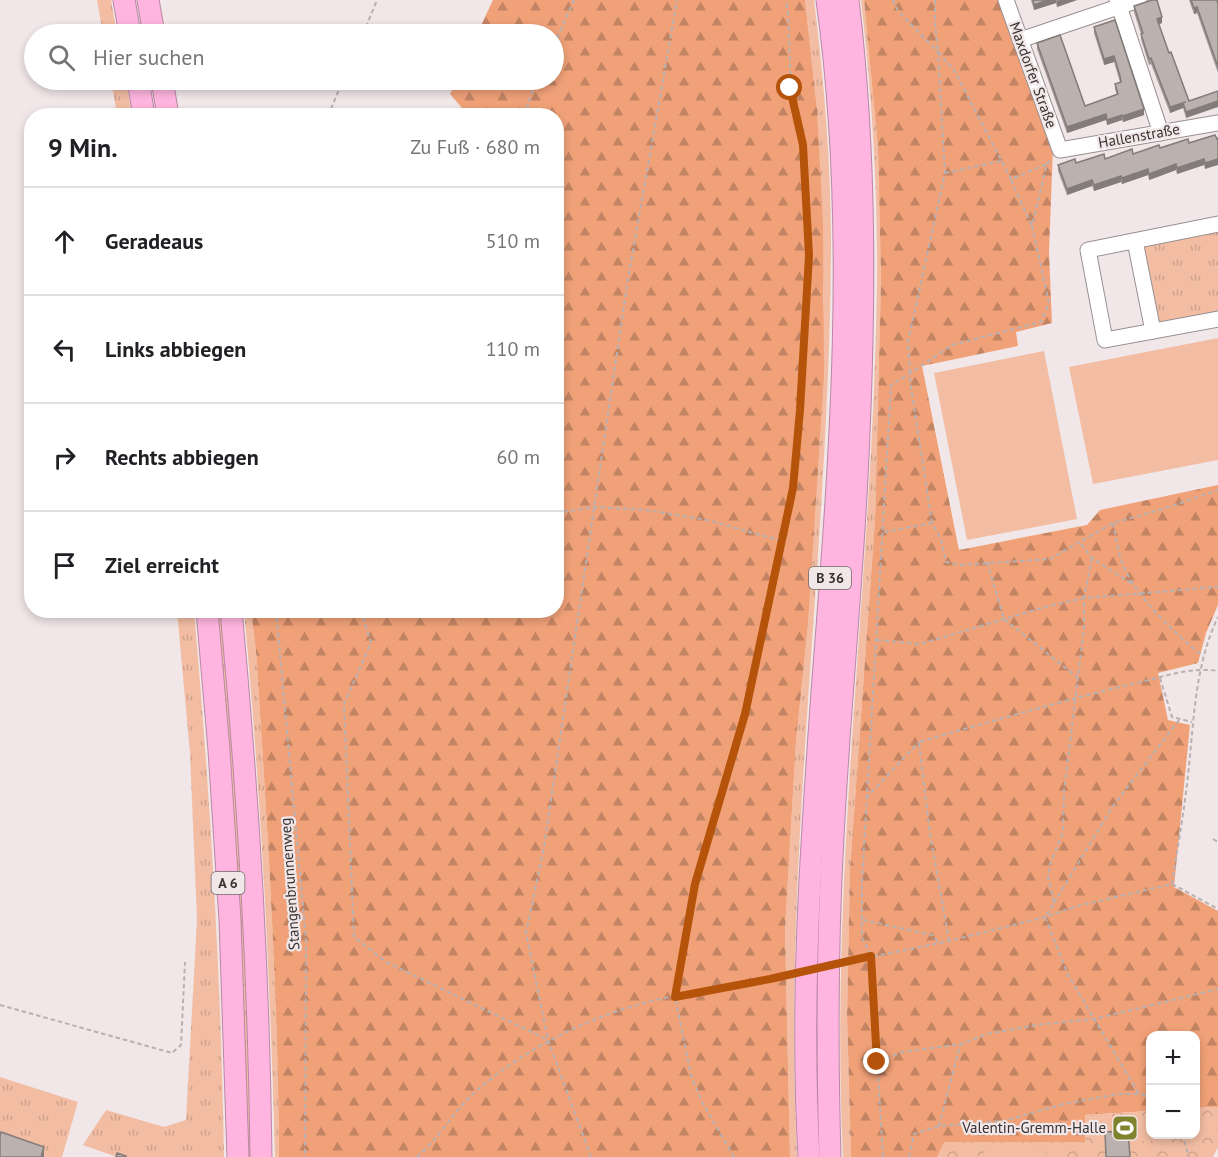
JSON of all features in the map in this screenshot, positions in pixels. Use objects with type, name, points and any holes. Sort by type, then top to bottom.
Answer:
[{"type":"highway","points":[[124,0],[128,24]]},
{"type":"highway","points":[[148,0],[152,24]]},
{"type":"highway","name":"B 36","points":[[809,1157],[806,1046],[809,894],[834,529],[843,328],[842,178],[837,91],[827,0]]},
{"type":"highway","name":"B 36","points":[[830,1157],[826,999],[830,893],[838,740],[857,480],[864,307],[860,139],[848,0]]},
{"type":"highway","points":[[140,90],[143,108]]},
{"type":"highway","points":[[164,90],[167,108]]},
{"type":"highway","name":"A 6","points":[[208,618],[228,888],[238,1157]]},
{"type":"highway","name":"A 6","points":[[232,618],[247,798],[254,927],[261,1157]]},
{"type":"street","name":"Maxdorfer Straße","points":[[1006,0],[1060,150]]},
{"type":"street","points":[[1020,40],[1118,3],[1139,0]]},
{"type":"street","points":[[1118,3],[1161,133]]},
{"type":"street","name":"Hallenstraße","points":[[1060,150],[1218,123]]},
{"type":"street","points":[[1218,225],[1088,250],[1105,340],[1218,319]]},
{"type":"street","points":[[1136,241],[1153,331]]},
{"type":"path","points":[[367,24],[377,0]]},
{"type":"path","points":[[563,24],[574,0]]},
{"type":"path","points":[[591,1157],[548,1040],[526,933],[544,847],[627,285],[677,0]]},
{"type":"path","points":[[734,1157],[702,1102],[691,1075],[675,997],[695,884],[745,714],[793,488],[809,255],[803,145],[790,88],[786,0]]},
{"type":"path","points":[[883,1157],[871,956],[862,937],[862,881],[891,386],[952,345],[1041,322],[1049,303],[1032,226],[1002,161],[954,69],[898,10],[893,0]]},
{"type":"path","points":[[935,0],[945,173],[908,342],[909,374],[932,523],[941,539],[946,561],[960,565],[1050,559],[1113,523],[1218,490]]},
{"type":"path","points":[[332,108],[340,90]]},
{"type":"path","points":[[527,108],[534,90]]},
{"type":"path","points":[[1011,179],[1047,164],[1060,150]]},
{"type":"path","points":[[945,173],[1002,161]]},
{"type":"path","points":[[1032,226],[1047,164]]},
{"type":"path","points":[[564,512],[595,507],[646,510],[707,520],[782,541]]},
{"type":"path","points":[[884,532],[932,523]]},
{"type":"path","points":[[1113,523],[1123,565],[1135,586],[1181,639],[1203,656]]},
{"type":"path","points":[[1080,543],[1092,558],[1135,586]]},
{"type":"path","points":[[1054,903],[1048,877],[1050,864],[1063,833],[1064,791],[1084,628],[1084,598],[1092,558]]},
{"type":"path","points":[[987,562],[1004,619],[1077,677]]},
{"type":"path","points":[[876,640],[920,644],[1084,598],[1218,586]]},
{"type":"path","points":[[1172,884],[1187,784],[1192,722],[1203,656],[1218,617]]},
{"type":"path","name":"Stangenbrunnenweg","points":[[277,618],[306,940],[305,1157]]},
{"type":"path","points":[[364,618],[371,642],[344,704],[354,937],[386,962],[548,1040]]},
{"type":"path","points":[[866,798],[919,742],[1075,698],[1202,669],[1218,671]]},
{"type":"path","points":[[1160,678],[1172,717],[1192,722]]},
{"type":"path","points":[[1045,917],[1113,806],[1179,720]]},
{"type":"path","points":[[919,742],[930,834],[949,941]]},
{"type":"path","points":[[1213,839],[1218,842]]},
{"type":"path","points":[[417,1157],[473,1094],[494,1077],[548,1040],[595,1019],[632,1006],[949,941],[1045,917],[1077,906],[1172,884],[1218,909]]},
{"type":"path","points":[[1045,917],[1068,975],[1139,1094]]},
{"type":"path","points":[[862,920],[932,935],[939,943]]},
{"type":"path","points":[[0,1005],[172,1053],[181,1045],[184,962]]},
{"type":"path","points":[[877,1062],[903,1052],[961,1044],[987,1034],[1043,1024],[1094,1019],[1218,989]]},
{"type":"path","points":[[939,1126],[961,1044]]},
{"type":"path","points":[[909,1157],[914,1134],[939,1126],[1003,1121],[1064,1104],[1119,1094],[1146,1095]]},
{"type":"path","points":[[1184,1139],[1189,1157]]},
{"type":"green space","points":[[97,0],[111,0],[115,24],[101,24]]},
{"type":"green space","points":[[493,0],[805,0],[817,109],[823,223],[824,375],[808,624],[796,742],[785,929],[790,1157],[279,1157],[277,1030],[271,904],[256,651],[252,618],[564,618],[564,108],[462,108],[450,94],[452,90],[564,90],[564,24],[482,24]]},
{"type":"green space","points":[[805,0],[814,0],[821,61],[828,153],[831,244],[829,358],[796,929],[794,1043],[797,1157],[790,1157],[785,929],[796,742],[808,624],[824,299],[817,109]]},
{"type":"green space","points":[[861,0],[864,0],[878,148],[881,278],[875,520],[850,870],[847,1015],[851,1157],[843,1157],[840,1048],[842,939],[874,394],[877,285],[873,142]]},
{"type":"green space","points":[[864,0],[1003,0],[1053,148],[1049,252],[1052,323],[1016,332],[1018,346],[922,366],[959,550],[1087,525],[1100,510],[1218,485],[1218,605],[1206,633],[1198,663],[1158,673],[1168,720],[1190,725],[1174,887],[1218,911],[1218,1107],[1200,1108],[1200,1031],[1146,1031],[1146,1111],[1085,1115],[1085,1142],[983,1142],[967,1157],[851,1157],[847,1015],[850,870],[875,520],[881,278],[878,148]]},
{"type":"green space","points":[[113,90],[128,90],[131,108],[116,108]]},
{"type":"green space","points":[[1218,226],[1218,312],[1158,324],[1142,241]]},
{"type":"green space","points":[[1218,338],[1218,460],[1093,484],[1069,367]]},
{"type":"green space","points":[[1044,351],[1077,519],[967,540],[934,373]]},
{"type":"green space","points":[[178,618],[195,618],[214,884],[224,1157],[117,1157],[83,1145],[106,1110],[164,1127],[186,1120],[197,919],[190,753]]},
{"type":"green space","points":[[216,618],[224,618],[240,822],[253,1157],[246,1157]]},
{"type":"green space","points":[[245,618],[252,618],[256,651],[274,967],[279,1157],[275,1157],[264,883]]},
{"type":"green space","points":[[0,1077],[78,1102],[62,1157],[44,1157],[0,1145]]},
{"type":"green space","points":[[1218,1107],[1218,1147],[1213,1157],[937,1157],[944,1142],[1085,1142],[1085,1115],[1146,1111],[1146,1139],[1200,1139],[1200,1108]]},
{"type":"green space","name":"Valentin-Gremm-Halle","points":[[1146,1119],[1146,1139],[1164,1140],[1101,1144],[1100,1122]]},
{"type":"green space","points":[[997,1144],[1037,1147],[1051,1157],[977,1157]]},
{"type":"building","points":[[1033,0],[1048,0],[1034,5]]},
{"type":"building","points":[[1157,0],[1162,17],[1157,19],[1189,101],[1218,91],[1218,101],[1186,112],[1183,103],[1186,102],[1170,107],[1151,58],[1149,59],[1134,6]]},
{"type":"building","points":[[1191,0],[1217,0],[1218,67],[1197,7],[1194,8]]},
{"type":"building","points":[[1115,20],[1144,109],[1107,120],[1106,114],[1067,127],[1037,43],[1060,35],[1085,106],[1118,94],[1115,84],[1121,82],[1114,56],[1104,59],[1094,27]]},
{"type":"building","points":[[1215,135],[1218,138],[1218,159],[1205,163],[1204,159],[1177,168],[1176,164],[1149,174],[1148,169],[1094,185],[1092,180],[1067,189],[1058,165],[1075,159],[1076,163],[1104,154],[1105,159],[1132,149],[1133,154],[1159,145],[1160,148],[1188,139],[1189,143]]},
{"type":"building","points":[[1128,1131],[1130,1157],[1106,1157],[1105,1132]]},
{"type":"building","points":[[1,1132],[44,1147],[41,1157],[0,1157]]},
{"type":"building","points":[[117,1153],[126,1156],[126,1157],[116,1157]]},
{"type":"place","name":"Valentin-Gremm-Halle","points":[[1125,1128]]},
{"type":"route","points":[[790,88],[803,145],[809,255],[793,488],[745,714],[695,884],[675,997],[770,979],[871,956],[877,1062]]}]
